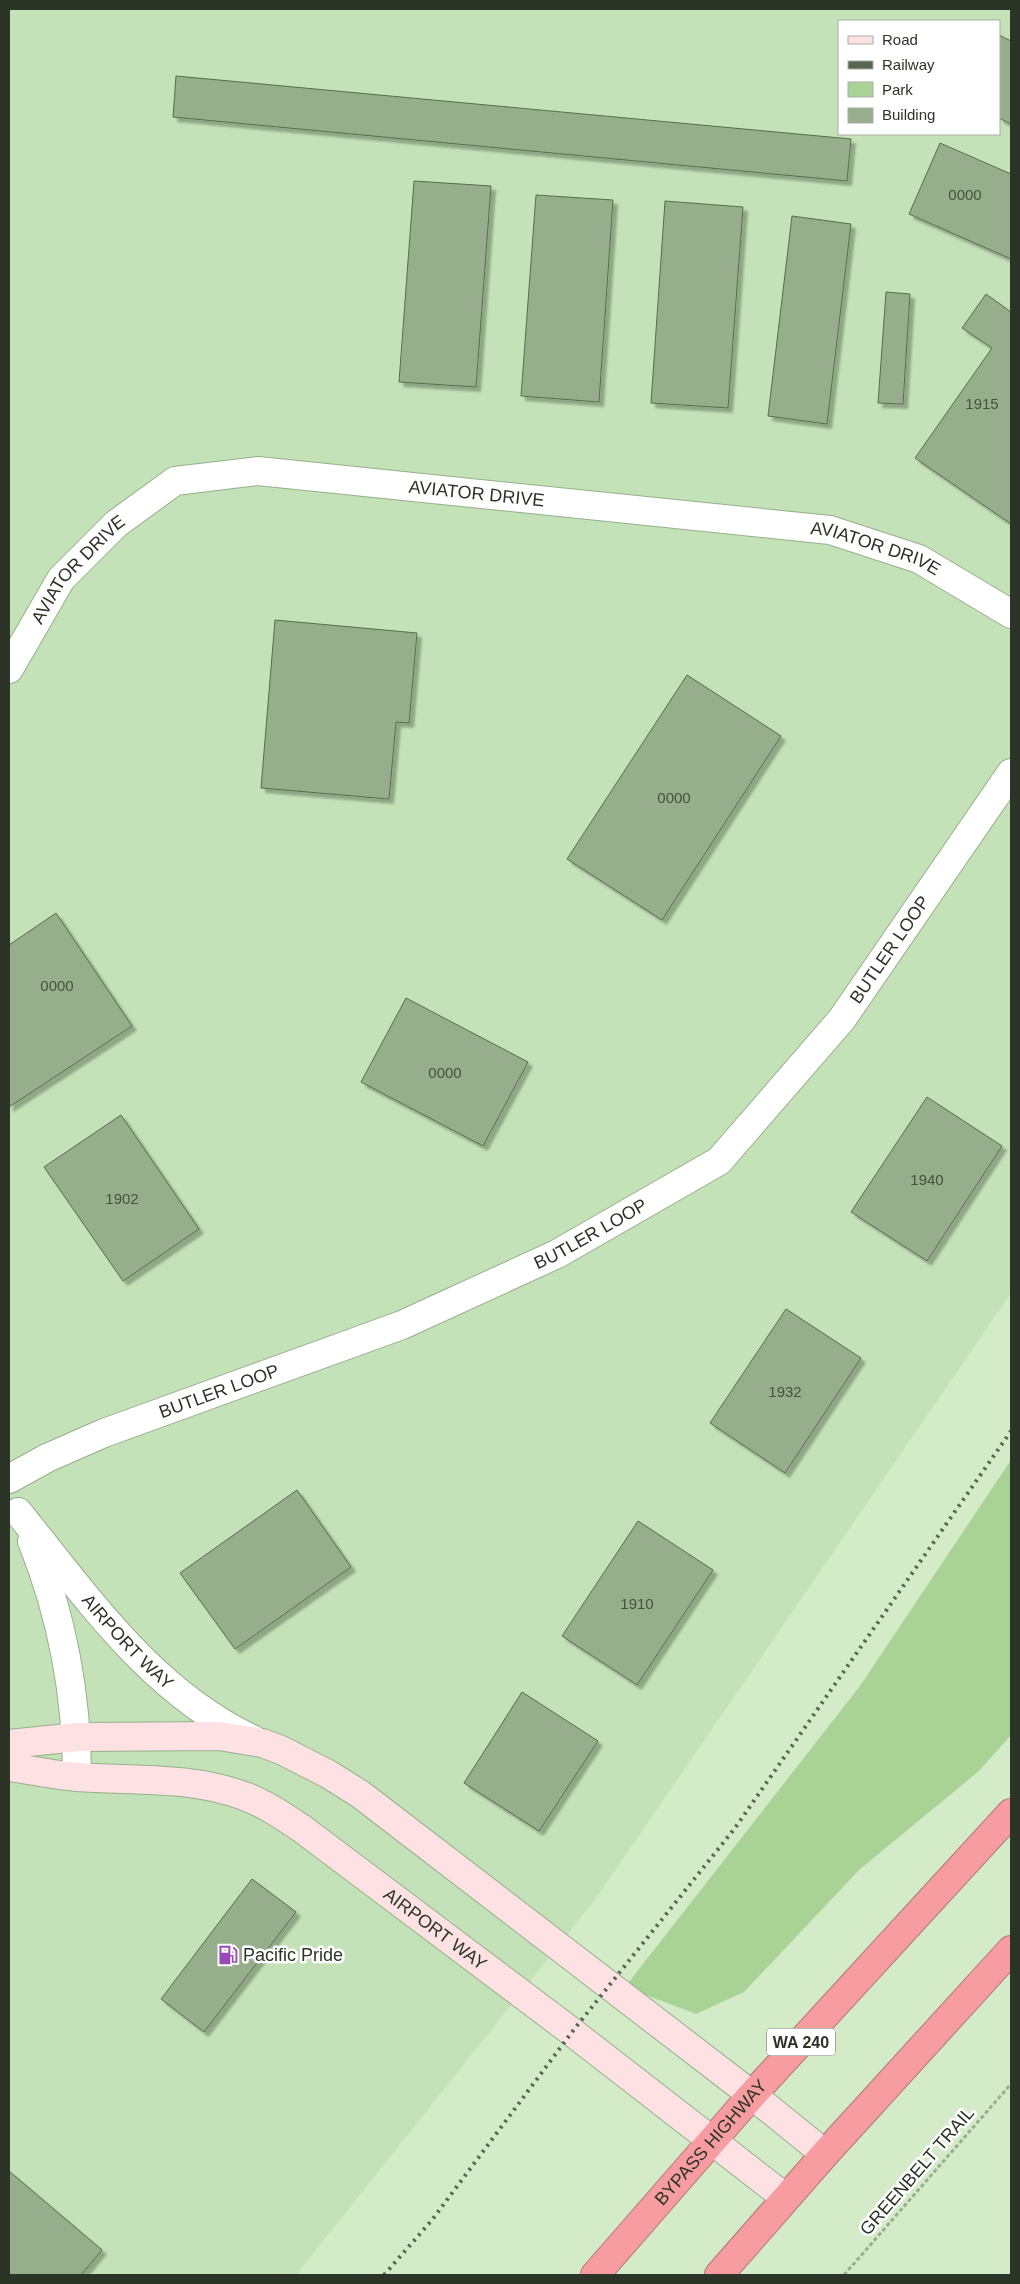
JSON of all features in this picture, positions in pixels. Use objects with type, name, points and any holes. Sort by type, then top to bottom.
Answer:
[{"type":"highway","name":"BYPASS HIGHWAY","points":[[595,2275],[752,2095],[1011,1813]]},
{"type":"highway","points":[[719,2275],[825,2154],[1011,1950]]},
{"type":"street","name":"AVIATOR DRIVE","points":[[9,669],[62,579],[116,524],[175,481],[258,471],[830,530],[919,559],[1011,614]]},
{"type":"street","name":"BUTLER LOOP","points":[[9,1479],[47,1458],[104,1433],[402,1325],[557,1254],[719,1161],[842,1019],[1011,774]]},
{"type":"street","name":"AIRPORT WAY","points":[[13,1504],[42,1565],[59,1624],[74,1706],[77,1737],[77,1776],[144,1779],[219,1788],[246,1796],[272,1810],[349,1864],[786,2198]]},
{"type":"street","name":"AIRPORT WAY","points":[[13,1504],[133,1652],[202,1712],[262,1743],[300,1758],[360,1794],[752,2095],[825,2154]]},
{"type":"street","name":"AIRPORT WAY","points":[[77,1737],[219,1736],[262,1743]]},
{"type":"street","points":[[9,1744],[77,1737]]},
{"type":"street","points":[[9,1767],[77,1776]]},
{"type":"path","name":"GREENBELT TRAIL","points":[[844,2275],[1011,2084]]},
{"type":"shaded area","points":[[9,9],[1011,9],[1011,1293],[594,1901],[296,2275],[9,2275]]},
{"type":"green space","points":[[1011,1460],[1011,1735],[979,1771],[859,1870],[744,1992],[696,2014],[625,1987],[860,1686]]},
{"type":"building","points":[[1000,36],[1011,41],[1011,124],[1000,118]]},
{"type":"building","points":[[176,76],[851,139],[847,181],[173,117]]},
{"type":"building","points":[[940,143],[1011,174],[1011,259],[909,214]]},
{"type":"building","points":[[414,181],[491,186],[476,387],[399,382]]},
{"type":"building","points":[[536,195],[613,200],[599,402],[521,396]]},
{"type":"building","points":[[665,201],[743,207],[728,408],[651,403]]},
{"type":"building","points":[[792,216],[851,224],[827,424],[768,416]]},
{"type":"building","points":[[886,292],[910,294],[903,404],[878,403]]},
{"type":"building","points":[[986,294],[1011,312],[1011,524],[915,458],[992,348],[962,328]]},
{"type":"building","points":[[275,620],[417,633],[409,723],[396,722],[389,799],[261,788]]},
{"type":"building","points":[[687,675],[781,736],[662,920],[567,859]]},
{"type":"building","points":[[56,913],[132,1026],[9,1107],[9,945]]},
{"type":"building","points":[[406,998],[528,1062],[483,1146],[361,1082]]},
{"type":"building","points":[[927,1097],[1002,1146],[927,1261],[851,1212]]},
{"type":"building","points":[[121,1115],[199,1229],[123,1281],[44,1167]]},
{"type":"building","points":[[786,1309],[861,1358],[785,1473],[710,1423]]},
{"type":"building","points":[[297,1490],[351,1567],[235,1649],[180,1573]]},
{"type":"building","points":[[638,1521],[713,1570],[637,1685],[562,1636]]},
{"type":"building","points":[[522,1692],[598,1741],[539,1831],[464,1783]]},
{"type":"building","name":"Pacific Pride","points":[[252,1879],[296,1912],[204,2032],[161,1999]]},
{"type":"building","points":[[9,2171],[102,2250],[81,2275],[9,2275]]},
{"type":"railway","points":[[384,2275],[432,2220],[572,2032],[735,1828],[1011,1431]]},
{"type":"place","name":"Pacific Pride","points":[[228,1955]]}]
